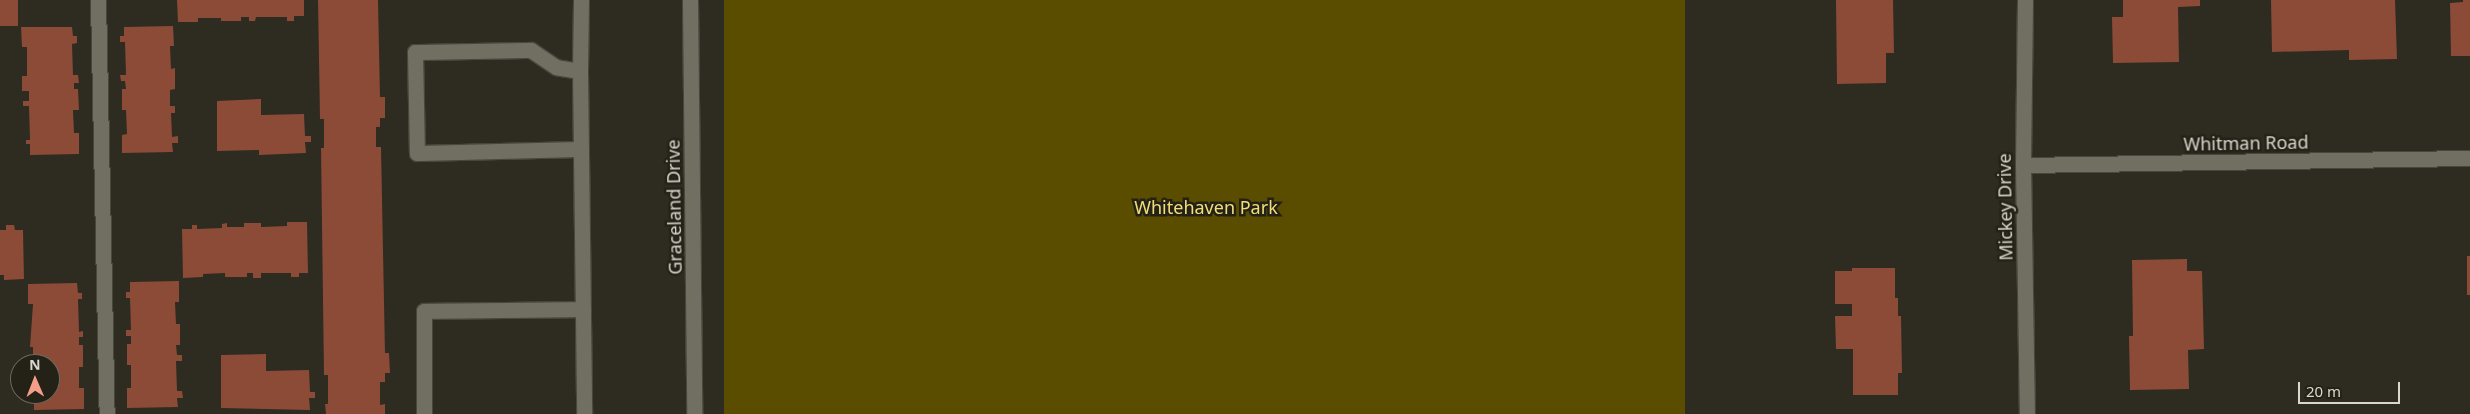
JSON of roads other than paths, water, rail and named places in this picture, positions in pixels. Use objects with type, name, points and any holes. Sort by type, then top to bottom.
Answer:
[{"type":"street","points":[[98,0],[107,414]]},
{"type":"street","points":[[581,0],[580,71],[584,414]]},
{"type":"street","name":"Graceland Drive","points":[[690,0],[694,414]]},
{"type":"street","name":"Mickey Drive","points":[[2025,0],[2023,165],[2027,414]]},
{"type":"street","points":[[580,71],[556,67],[530,50],[415,52],[417,153],[581,149]]},
{"type":"street","name":"Whitman Road","points":[[2023,165],[2470,158]]},
{"type":"street","points":[[424,414],[424,311],[583,309]]},
{"type":"park label","name":"Whitehaven Park","points":[[1206,207]]}]
